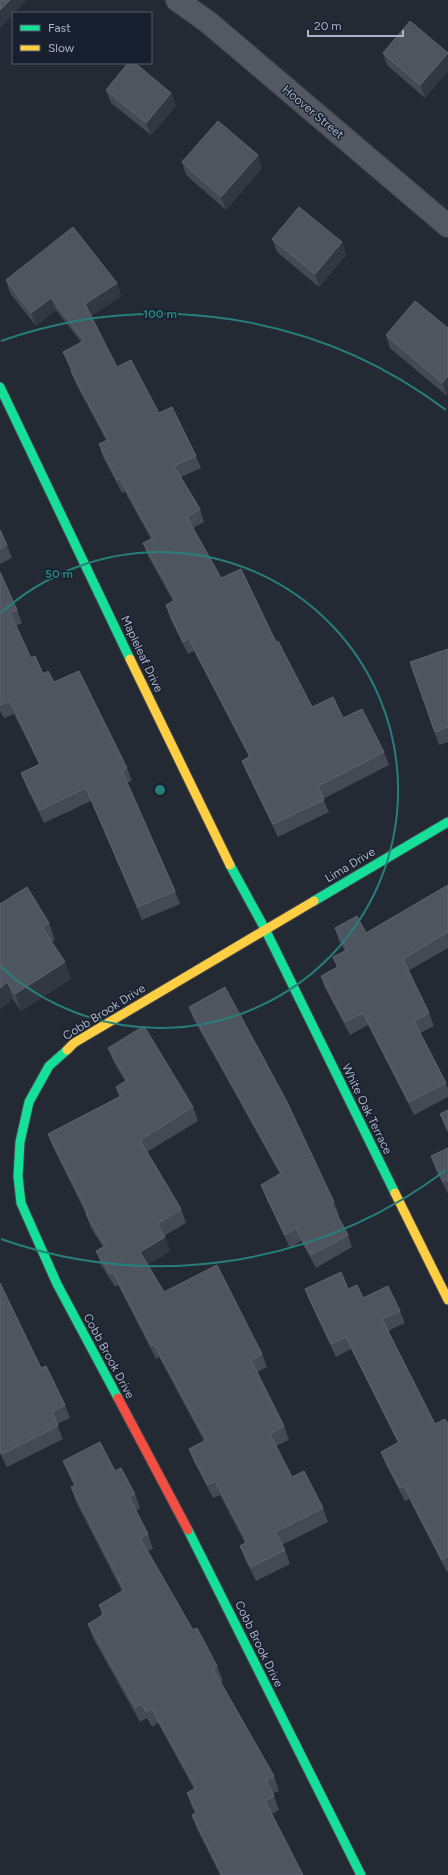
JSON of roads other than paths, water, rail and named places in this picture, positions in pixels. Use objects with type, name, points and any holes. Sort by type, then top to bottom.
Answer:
[{"type":"street","name":"Hoover Street","points":[[177,0],[208,22],[448,226]]},
{"type":"street","name":"Mapleleaf Drive","points":[[0,387],[216,838],[265,929]]},
{"type":"street","name":"Lima Drive","points":[[265,929],[448,822]]},
{"type":"street","name":"White Oak Terrace","points":[[265,929],[448,1300]]},
{"type":"street","name":"Cobb Brook Drive","points":[[265,929],[74,1043],[49,1066],[29,1102],[20,1142],[18,1176],[21,1203],[57,1284],[203,1557],[361,1875]]}]
